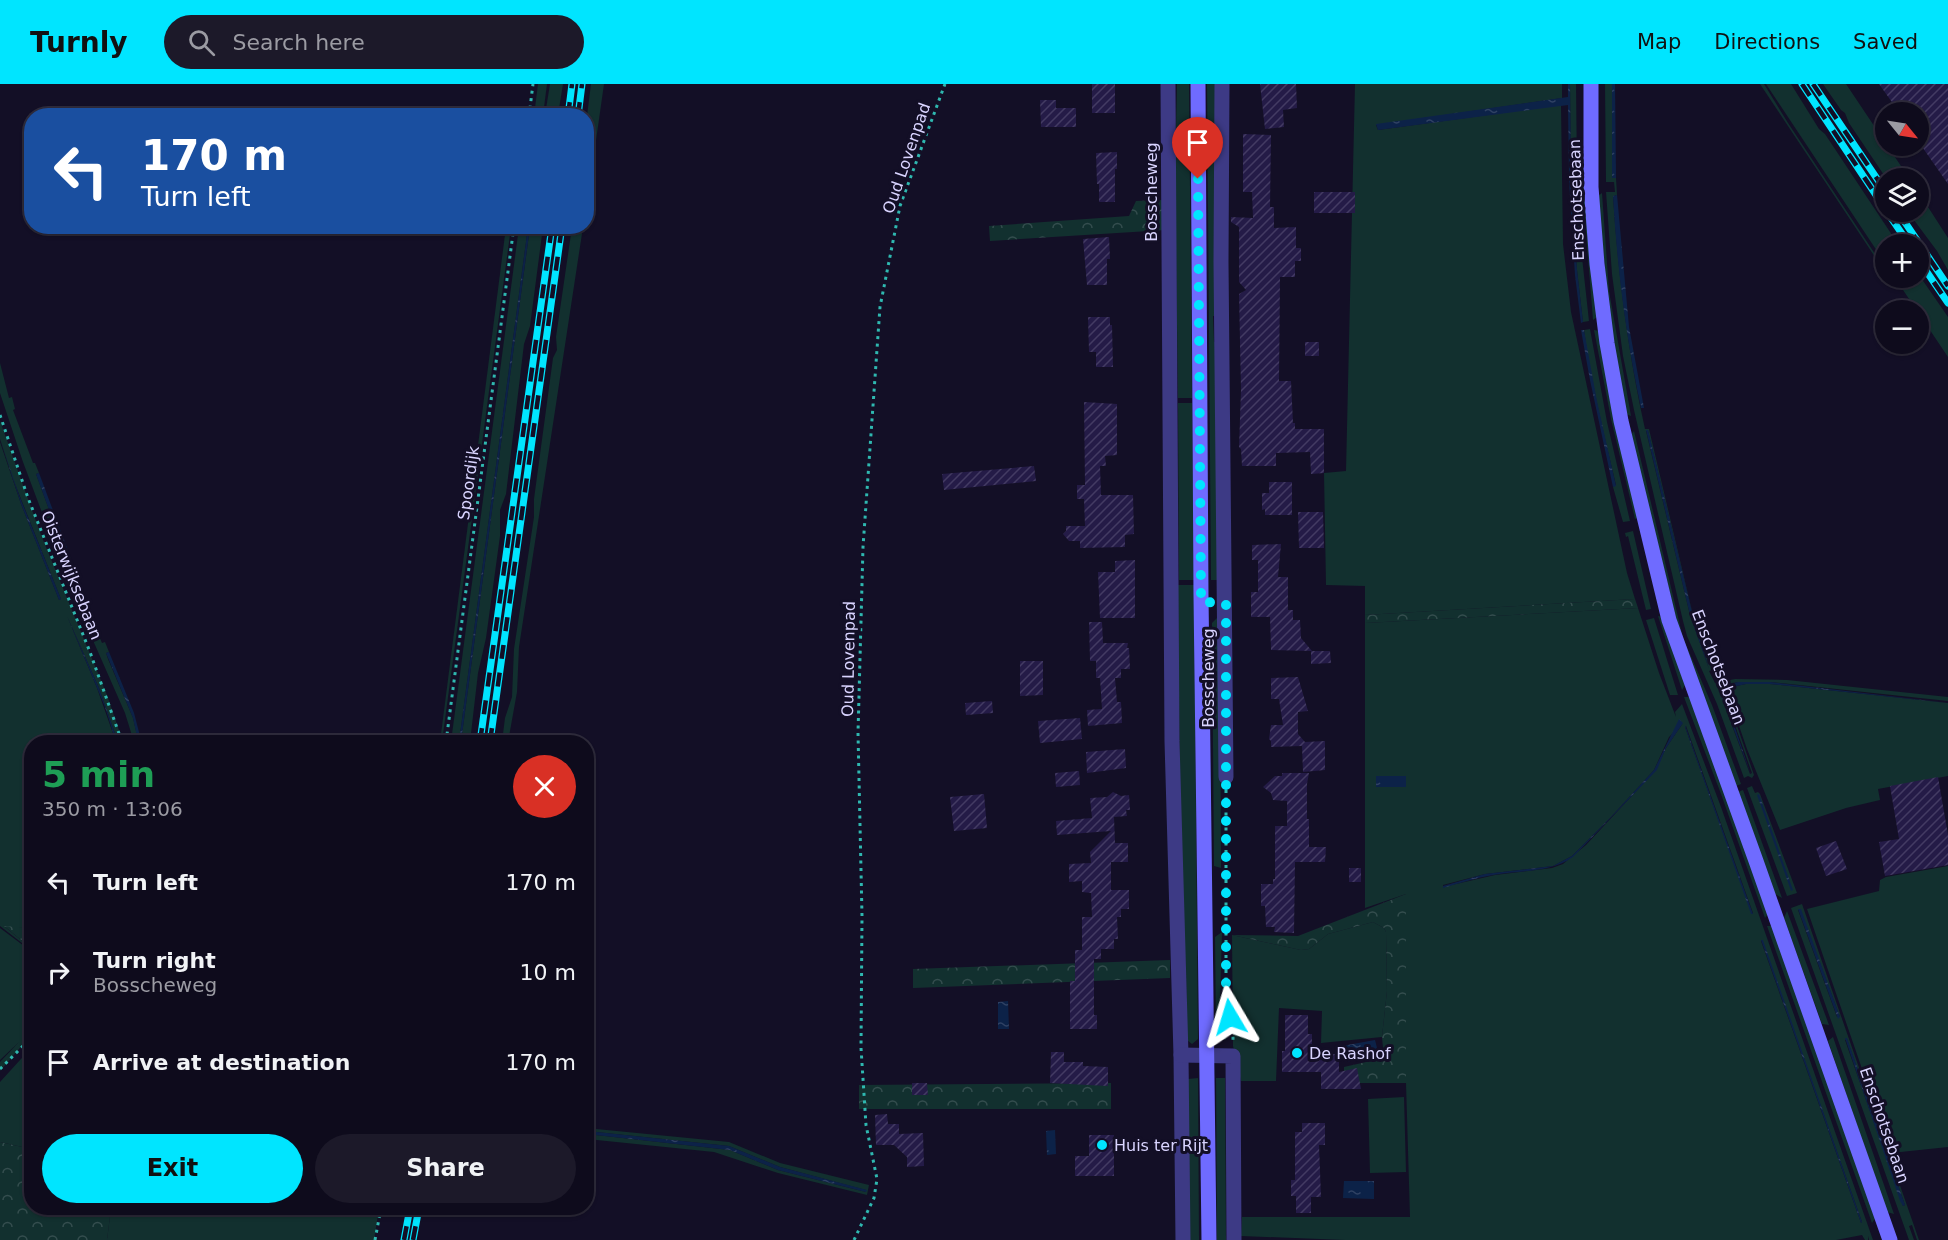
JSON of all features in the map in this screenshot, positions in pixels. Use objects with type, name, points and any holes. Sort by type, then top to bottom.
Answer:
[{"type":"street","name":"Bosscheweg","points":[[1168,84],[1172,741],[1181,1055],[1183,1240]]},
{"type":"street","name":"Bosscheweg","points":[[1198,84],[1201,602],[1209,1240]]},
{"type":"street","name":"Bosscheweg","points":[[1222,84],[1221,262],[1226,777]]},
{"type":"street","name":"Enschotsebaan","points":[[1591,84],[1591,187],[1597,264],[1607,343],[1621,422],[1669,620],[1761,872],[1890,1240]]},
{"type":"street","points":[[1201,602],[1226,603]]},
{"type":"street","points":[[1181,1055],[1233,1056],[1234,1240]]},
{"type":"path","points":[[530,108],[533,84]]},
{"type":"path","name":"Oud Lovenpad","points":[[854,1240],[874,1198],[877,1179],[866,1125],[861,1048],[862,916],[858,733],[863,547],[880,308],[900,206],[945,84]]},
{"type":"path","name":"Spoordijk","points":[[447,735],[513,234]]},
{"type":"path","name":"Oisterwijksebaan","points":[[0,415],[28,498],[90,652],[120,735]]},
{"type":"path","points":[[1226,777],[1226,1003],[1233,1031],[1233,1056]]},
{"type":"path","points":[[0,1069],[24,1045]]},
{"type":"path","points":[[375,1240],[380,1215]]},
{"type":"green space","points":[[538,84],[547,84],[544,108],[535,108]]},
{"type":"green space","points":[[550,84],[563,84],[559,108],[546,108]]},
{"type":"green space","points":[[591,84],[604,84],[594,155],[594,108],[588,108]]},
{"type":"green space","points":[[1177,84],[1189,84],[1192,398],[1178,398],[1175,172]]},
{"type":"green space","points":[[1207,84],[1218,84],[1215,316],[1213,316],[1218,580],[1211,580]]},
{"type":"green space","points":[[1355,84],[1562,84],[1562,98],[1376,125],[1378,130],[1561,105],[1563,244],[1571,312],[1627,573],[1635,599],[1365,615],[1365,586],[1326,585],[1324,473],[1346,471]]},
{"type":"green space","points":[[1570,84],[1576,84],[1577,173],[1571,174]]},
{"type":"green space","points":[[1605,84],[1612,84],[1612,178],[1616,178],[1617,195],[1613,196],[1624,313],[1645,429],[1649,429],[1692,611],[1712,670],[1709,671],[1715,683],[1735,679],[1787,680],[1948,697],[1948,701],[1770,682],[1738,682],[1720,686],[1750,774],[1752,773],[1722,689],[1746,684],[1770,684],[1948,703],[1948,776],[1878,789],[1880,800],[1846,808],[1780,830],[1747,749],[1727,691],[1725,691],[1754,775],[1752,778],[1748,776],[1744,778],[1717,704],[1687,636],[1634,410],[1623,356],[1612,274],[1606,192],[1615,192],[1614,182],[1606,182]],"holes":[[[1646,431],[1648,431],[1693,616],[1709,669],[1690,615]]]},
{"type":"green space","points":[[1760,84],[1764,84],[1875,257]]},
{"type":"green space","points":[[1766,84],[1791,84],[1819,129],[1825,134],[1875,209],[1875,222],[1883,222],[1891,234],[1875,234],[1875,248]]},
{"type":"green space","points":[[1823,84],[1846,84],[1875,127],[1875,156],[1894,156],[1902,168],[1879,168]]},
{"type":"green space","points":[[1571,180],[1577,180],[1580,239],[1589,321],[1583,322],[1577,270]]},
{"type":"green space","points":[[1582,183],[1586,185],[1597,317],[1593,320]]},
{"type":"green space","points":[[1602,193],[1609,291],[1631,416],[1626,414],[1610,322],[1598,196]]},
{"type":"green space","points":[[1164,200],[1165,230],[990,241],[989,226],[1129,216],[1136,201]]},
{"type":"green space","points":[[1929,209],[1948,238],[1948,270],[1929,240],[1929,234],[1924,234],[1915,222],[1929,222]]},
{"type":"green space","points":[[505,234],[510,234],[443,735],[441,735]]},
{"type":"green space","points":[[518,234],[527,234],[460,735],[452,735]]},
{"type":"green space","points":[[529,234],[542,234],[530,326],[524,344],[506,494],[500,510],[500,536],[486,638],[478,673],[471,735],[462,735]]},
{"type":"green space","points":[[571,234],[582,234],[519,647],[517,692],[509,735],[503,735],[505,718],[512,697],[514,649],[534,517],[534,499],[553,358],[557,350],[556,337]]},
{"type":"green space","points":[[1902,288],[1928,288],[1948,317],[1948,357],[1929,329],[1929,300],[1910,300]]},
{"type":"green space","points":[[1590,329],[1607,422],[1630,521],[1623,522],[1613,487],[1616,485],[1594,388],[1584,330]]},
{"type":"green space","points":[[1594,330],[1599,331],[1639,517],[1635,519],[1611,419]]},
{"type":"green space","points":[[0,363],[9,398],[12,397],[15,409],[13,410],[39,473],[36,474],[63,548],[67,548],[71,559],[68,561],[82,588],[79,590],[102,643],[105,642],[109,652],[106,653],[108,659],[133,718],[137,735],[132,735],[125,713],[73,595],[23,462],[0,393]]},
{"type":"green space","points":[[1178,403],[1192,403],[1194,580],[1179,580]]},
{"type":"green space","points":[[0,421],[41,535],[107,695],[121,735],[116,735],[99,688],[67,616],[114,735],[24,735],[24,928],[5,927],[24,945],[0,926],[0,442],[21,504],[59,600],[61,599],[13,479],[0,439]]},
{"type":"green space","points":[[1634,431],[1683,638],[1712,705],[1741,784],[1736,786],[1681,638],[1631,435]]},
{"type":"green space","points":[[1633,531],[1651,609],[1646,610],[1628,536],[1626,537],[1625,533]]},
{"type":"green space","points":[[1178,585],[1194,585],[1198,1039],[1192,1044],[1187,1040],[1186,968],[1181,916]]},
{"type":"green space","points":[[1635,599],[1638,608],[1365,623],[1365,615]]},
{"type":"green space","points":[[1638,608],[1676,717],[1675,712],[1682,704],[1721,807],[1873,1240],[1869,1240],[1868,1236],[1868,1240],[1865,1240],[1862,1235],[1836,1240],[1345,1240],[1241,1236],[1242,1217],[1410,1217],[1406,1083],[1406,894],[1365,908],[1365,623]],"holes":[[[1683,723],[1666,748],[1656,770],[1586,845],[1563,864],[1552,868],[1495,875],[1443,887],[1443,885],[1485,874],[1553,866],[1572,856],[1654,770],[1669,737]],[[1686,726],[1752,914],[1685,727]],[[1762,940],[1861,1223],[1761,941]]]},
{"type":"green space","points":[[1658,616],[1663,617],[1685,685],[1682,690]]},
{"type":"green space","points":[[1217,618],[1220,619],[1221,868],[1214,866],[1212,623]]},
{"type":"green space","points":[[1654,618],[1678,695],[1670,695],[1646,620]]},
{"type":"green space","points":[[1684,697],[1690,697],[1769,912],[1765,918],[1721,794]]},
{"type":"green space","points":[[1752,786],[1755,793],[1760,794],[1797,893],[1787,896],[1747,788]]},
{"type":"green space","points":[[1743,790],[1782,898],[1775,894],[1738,792]]},
{"type":"green space","points":[[1948,866],[1948,1147],[1891,1153],[1807,909],[1879,891],[1880,880],[1886,877]]},
{"type":"green space","points":[[1406,894],[1406,1083],[1344,1083],[1344,1067],[1384,1058],[1382,1037],[1387,991],[1386,932],[1384,928],[1373,922],[1328,934],[1309,949],[1301,950],[1232,935],[1298,936]]},
{"type":"green space","points":[[1802,904],[1919,1240],[1917,1240],[1912,1225],[1909,1226],[1914,1240],[1909,1240],[1791,908]],"holes":[[[1800,909],[1840,1017],[1837,1017],[1798,910]],[[1847,1039],[1905,1205],[1903,1206],[1845,1040]]]},
{"type":"green space","points":[[1787,911],[1829,1025],[1822,1024],[1784,918]]},
{"type":"green space","points":[[1373,922],[1384,928],[1386,932],[1387,991],[1382,1037],[1321,1043],[1322,1011],[1279,1008],[1276,1081],[1241,1081],[1233,1046],[1232,935],[1301,950],[1309,949],[1328,934]]},
{"type":"green space","points":[[4,926],[24,927],[24,942]]},
{"type":"green space","points":[[1767,926],[1774,926],[1876,1217],[1872,1223]]},
{"type":"green space","points":[[0,928],[24,946],[24,1043],[0,1071],[0,1062],[19,1042],[0,1060]]},
{"type":"green space","points":[[1222,932],[1220,1002],[1223,1002],[1227,1022],[1226,1040],[1219,1037],[1216,1030],[1215,937]]},
{"type":"green space","points":[[1170,960],[1170,978],[913,988],[913,969]]},
{"type":"green space","points":[[1833,1037],[1894,1214],[1887,1212],[1828,1041]]},
{"type":"green space","points":[[24,1056],[24,1147],[0,1142],[0,1082]]},
{"type":"green space","points":[[1198,1078],[1199,1240],[1189,1240],[1188,1079]]},
{"type":"green space","points":[[1216,1078],[1225,1078],[1226,1240],[1217,1240]]},
{"type":"green space","points":[[1111,1083],[1111,1109],[859,1109],[859,1085]]},
{"type":"green space","points":[[1404,1097],[1406,1172],[1370,1173],[1368,1099]]},
{"type":"green space","points":[[594,1129],[729,1142],[780,1163],[869,1185],[867,1195],[778,1173],[714,1152],[594,1140],[594,1135],[730,1150],[778,1170],[866,1192],[866,1190],[780,1167],[729,1146],[594,1132]]},
{"type":"green space","points":[[0,1142],[24,1147],[24,1215],[110,1215],[107,1240],[0,1240]]},
{"type":"green space","points":[[110,1215],[378,1215],[374,1240],[107,1240]]},
{"type":"water","points":[[1568,84],[1570,84],[1571,174],[1569,175],[1568,105],[1378,130],[1376,124],[1568,97]]},
{"type":"water","points":[[1612,84],[1615,84],[1616,178],[1612,178]]},
{"type":"water","points":[[1569,180],[1571,180],[1583,322],[1581,323],[1575,275]]},
{"type":"water","points":[[1617,195],[1629,327],[1644,408],[1641,408],[1623,303],[1613,196]]},
{"type":"water","points":[[527,234],[529,234],[462,735],[460,735]]},
{"type":"water","points":[[1581,330],[1584,330],[1616,486],[1613,487],[1590,380]]},
{"type":"water","points":[[1646,430],[1648,430],[1693,616],[1709,669],[1690,615]]},
{"type":"water","points":[[0,439],[19,495],[61,599],[59,600],[21,504]]},
{"type":"water","points":[[39,473],[67,548],[63,548],[36,474]]},
{"type":"water","points":[[67,616],[99,688],[116,735]]},
{"type":"water","points":[[109,652],[134,713],[140,735],[137,735],[133,718],[106,653]]},
{"type":"water","points":[[1738,682],[1770,682],[1948,703],[1770,684],[1746,684],[1722,689],[1751,775],[1719,690],[1720,686]]},
{"type":"water","points":[[1679,719],[1683,723],[1666,748],[1657,770],[1573,857],[1555,866],[1487,876],[1443,888],[1443,886],[1485,874],[1553,866],[1572,856],[1654,770]]},
{"type":"water","points":[[1685,725],[1753,914],[1751,914]]},
{"type":"water","points":[[1376,776],[1406,776],[1406,787],[1376,787]]},
{"type":"water","points":[[1759,794],[1793,890],[1791,891],[1757,795]]},
{"type":"water","points":[[1798,909],[1801,909],[1840,1017],[1838,1019]]},
{"type":"water","points":[[1761,940],[1763,940],[1861,1223]]},
{"type":"water","points":[[1008,1001],[1009,1029],[998,1029],[998,1002]]},
{"type":"water","points":[[1845,1038],[1847,1038],[1905,1205],[1903,1206],[1900,1201]]},
{"type":"water","points":[[1375,1040],[1379,1056],[1346,1062],[1342,1046]]},
{"type":"water","points":[[1055,1130],[1056,1154],[1047,1155],[1046,1131]]},
{"type":"water","points":[[594,1132],[729,1146],[780,1167],[867,1190],[866,1192],[778,1170],[730,1150],[594,1135]]},
{"type":"water","points":[[1344,1181],[1374,1181],[1374,1199],[1343,1198]]},
{"type":"building","points":[[1092,84],[1115,84],[1115,113],[1092,113]]},
{"type":"building","points":[[1260,84],[1296,84],[1297,108],[1283,110],[1284,127],[1265,129]]},
{"type":"building","points":[[1879,84],[1948,84],[1948,184],[1928,156],[1929,102],[1892,102]]},
{"type":"building","points":[[1040,100],[1056,100],[1056,108],[1076,108],[1076,127],[1041,127]]},
{"type":"building","points":[[1243,134],[1271,135],[1270,207],[1274,207],[1274,228],[1296,227],[1296,248],[1301,248],[1301,261],[1295,261],[1295,277],[1280,277],[1279,381],[1291,381],[1295,429],[1324,429],[1324,473],[1311,474],[1310,452],[1276,453],[1276,466],[1242,466],[1239,447],[1241,390],[1239,294],[1246,290],[1239,282],[1239,227],[1231,222],[1231,217],[1253,218],[1252,192],[1243,192]]},
{"type":"building","points":[[1117,152],[1115,202],[1099,202],[1096,153]]},
{"type":"building","points":[[1314,192],[1355,192],[1355,213],[1314,213]]},
{"type":"building","points":[[1109,237],[1110,259],[1107,259],[1107,285],[1087,285],[1083,239]]},
{"type":"building","points":[[1088,317],[1110,317],[1113,367],[1096,367],[1096,352],[1089,352]]},
{"type":"building","points":[[1305,342],[1319,342],[1319,356],[1305,356]]},
{"type":"building","points":[[1084,402],[1117,404],[1117,455],[1105,456],[1106,466],[1100,466],[1101,495],[1133,495],[1134,534],[1125,535],[1125,547],[1080,548],[1080,541],[1069,541],[1063,534],[1066,526],[1085,526],[1084,499],[1077,499],[1077,485],[1085,485]]},
{"type":"building","points":[[1034,466],[1036,481],[944,490],[942,474]]},
{"type":"building","points":[[1269,482],[1292,482],[1292,515],[1265,515],[1265,509],[1262,510],[1262,493],[1269,493]]},
{"type":"building","points":[[1298,512],[1323,512],[1324,548],[1299,548]]},
{"type":"building","points":[[1281,544],[1278,577],[1288,577],[1288,610],[1293,610],[1293,620],[1300,620],[1301,638],[1312,651],[1330,651],[1331,663],[1311,664],[1311,651],[1271,650],[1270,617],[1251,617],[1251,592],[1258,592],[1258,560],[1252,560],[1252,545]]},
{"type":"building","points":[[1135,560],[1135,618],[1100,618],[1098,572],[1115,572],[1115,561]]},
{"type":"building","points":[[1089,622],[1102,622],[1103,643],[1128,643],[1130,669],[1121,669],[1121,678],[1115,678],[1117,702],[1121,702],[1122,723],[1088,726],[1087,710],[1102,709],[1100,678],[1096,678],[1096,661],[1090,661]]},
{"type":"building","points":[[1020,661],[1043,661],[1043,695],[1020,696]]},
{"type":"building","points":[[1298,677],[1308,711],[1298,712],[1298,734],[1305,742],[1325,741],[1325,770],[1303,772],[1302,746],[1271,747],[1269,739],[1271,725],[1283,725],[1279,699],[1271,699],[1271,678]]},
{"type":"building","points":[[992,701],[993,713],[966,715],[965,703]]},
{"type":"building","points":[[1080,718],[1082,739],[1040,743],[1038,721]]},
{"type":"building","points":[[1125,749],[1126,768],[1087,773],[1086,752]]},
{"type":"building","points":[[1079,771],[1080,785],[1056,787],[1055,773]]},
{"type":"building","points":[[1282,773],[1309,773],[1307,819],[1309,819],[1309,847],[1326,847],[1325,862],[1295,862],[1294,933],[1274,932],[1275,927],[1266,927],[1265,906],[1261,906],[1261,884],[1273,884],[1273,879],[1275,879],[1275,826],[1287,826],[1287,801],[1273,800],[1271,793],[1263,787],[1275,776],[1282,776]]},
{"type":"building","points":[[1938,777],[1948,835],[1948,865],[1885,876],[1879,842],[1899,839],[1890,786]]},
{"type":"building","points":[[1113,792],[1121,796],[1129,795],[1130,810],[1126,810],[1127,816],[1114,817],[1115,843],[1128,843],[1128,862],[1111,862],[1111,890],[1129,890],[1129,909],[1121,909],[1121,917],[1117,917],[1118,939],[1114,939],[1114,949],[1101,949],[1101,959],[1094,959],[1094,1015],[1097,1015],[1097,1029],[1070,1029],[1070,981],[1075,981],[1075,950],[1082,950],[1082,917],[1092,917],[1091,893],[1082,892],[1082,881],[1069,882],[1069,864],[1091,863],[1090,852],[1111,831],[1057,835],[1056,821],[1092,818],[1090,798],[1107,797]]},
{"type":"building","points":[[984,794],[987,828],[954,831],[950,797]]},
{"type":"building","points":[[1836,841],[1847,869],[1826,876],[1816,848]]},
{"type":"building","points":[[1349,868],[1361,868],[1361,882],[1349,882]]},
{"type":"building","name":"De Rashof","points":[[1285,1015],[1308,1015],[1308,1034],[1312,1034],[1312,1054],[1339,1054],[1339,1072],[1357,1068],[1361,1089],[1321,1089],[1321,1072],[1282,1072],[1282,1051],[1285,1051]]},
{"type":"building","points":[[1051,1052],[1064,1052],[1064,1062],[1083,1062],[1083,1066],[1108,1067],[1108,1086],[1050,1083]]},
{"type":"building","points":[[912,1083],[927,1083],[928,1095],[912,1095]]},
{"type":"building","points":[[887,1114],[888,1124],[899,1124],[899,1134],[923,1133],[924,1166],[907,1167],[907,1157],[894,1145],[876,1145],[875,1115]]},
{"type":"building","points":[[1302,1123],[1325,1123],[1325,1145],[1319,1145],[1321,1197],[1311,1197],[1311,1213],[1296,1213],[1296,1196],[1291,1196],[1291,1180],[1295,1180],[1295,1132],[1302,1132]]},
{"type":"building","name":"Huis ter Rijt","points":[[1089,1135],[1114,1135],[1114,1176],[1075,1176],[1075,1156],[1089,1156]]},
{"type":"railway","points":[[569,108],[572,84]]},
{"type":"railway","points":[[579,108],[582,84]]},
{"type":"railway","points":[[1802,84],[1875,194]]},
{"type":"railway","points":[[1813,84],[1875,176]]},
{"type":"railway","points":[[1894,222],[1902,234]]},
{"type":"railway","points":[[1905,222],[1948,286]]},
{"type":"railway","points":[[481,735],[551,234]]},
{"type":"railway","points":[[491,735],[561,234]]},
{"type":"railway","points":[[1929,275],[1948,303]]},
{"type":"railway","points":[[404,1240],[409,1215]]},
{"type":"railway","points":[[413,1240],[418,1215]]},
{"type":"place","name":"De Rashof","points":[[1297,1053]]},
{"type":"place","name":"Huis ter Rijt","points":[[1102,1145]]},
{"type":"route","points":[[1198,179],[1201,602],[1226,603],[1226,1003],[1230,1017]]}]
